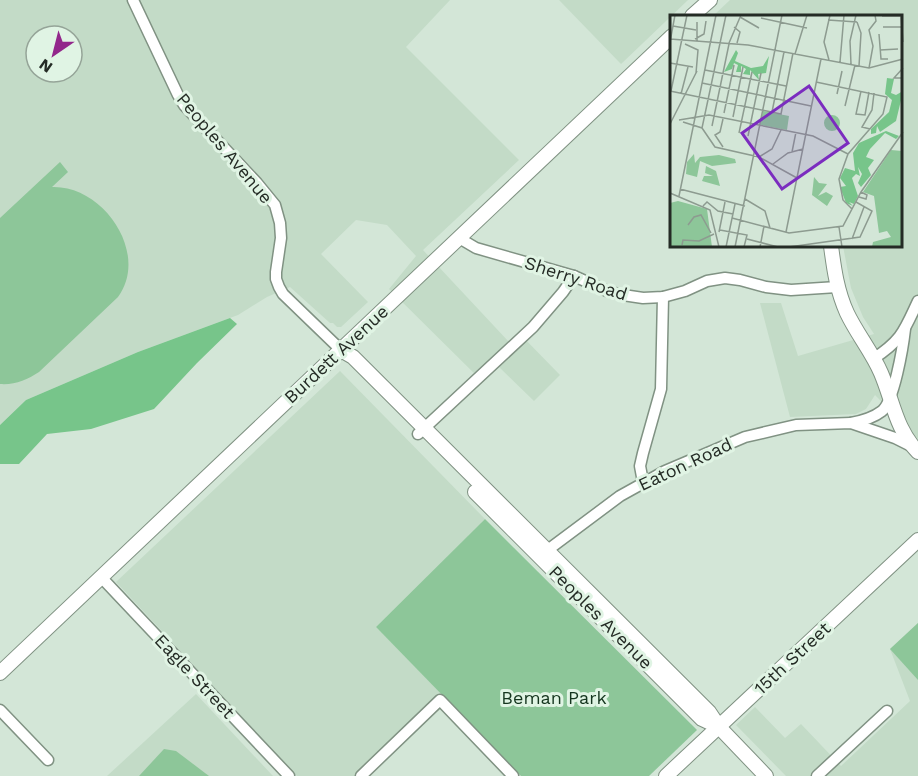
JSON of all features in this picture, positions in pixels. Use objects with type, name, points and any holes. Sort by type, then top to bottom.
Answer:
[{"type":"street","name":"Peoples Avenue","points":[[133,0],[184,105],[262,188],[275,205],[281,238],[276,272],[283,294],[341,350],[354,357],[421,431],[709,712],[719,727],[766,776]]},
{"type":"street","name":"Burdett Avenue","points":[[0,673],[670,38]]},
{"type":"street","name":"Sherry Road","points":[[459,238],[476,248],[574,276],[623,296],[663,297],[685,291],[707,281],[725,278],[790,290],[837,287]]},
{"type":"street","points":[[831,248],[837,287],[847,313],[881,372],[897,421],[915,449]]},
{"type":"street","points":[[421,431],[533,327],[574,276]]},
{"type":"street","points":[[643,482],[641,459],[661,389],[663,297]]},
{"type":"street","points":[[873,359],[892,346],[905,329],[918,301]]},
{"type":"street","points":[[890,399],[903,349],[905,329]]},
{"type":"street","name":"Eaton Road","points":[[544,553],[620,496],[666,471],[745,437],[796,425],[851,423],[865,420],[883,410],[890,399]]},
{"type":"street","name":"Eaton Road","points":[[851,423],[895,438],[915,449]]},
{"type":"street","name":"15th Street","points":[[666,776],[918,540]]},
{"type":"street","name":"Eagle Street","points":[[101,577],[289,776]]},
{"type":"street","points":[[361,776],[440,700],[513,776]]},
{"type":"street","points":[[0,710],[48,760]]},
{"type":"street","points":[[817,776],[887,711]]},
{"type":"shaded area","points":[[0,0],[450,0],[406,47],[519,160],[423,250],[509,342],[519,333],[560,375],[534,401],[499,367],[483,382],[389,289],[416,256],[387,225],[356,220],[321,254],[368,302],[341,327],[330,323],[290,287],[267,297],[238,315],[138,352],[26,400],[0,425]]},
{"type":"shaded area","points":[[559,0],[688,0],[670,15],[621,64]]},
{"type":"shaded area","points":[[730,0],[918,0],[918,439],[875,395],[866,409],[856,414],[790,417],[760,303],[781,303],[798,356],[874,334],[863,317],[851,288],[843,248],[903,248],[903,15],[714,15]]},
{"type":"shaded area","points":[[340,371],[485,519],[376,627],[446,698],[366,776],[297,776],[116,582]]},
{"type":"shaded area","points":[[918,623],[918,776],[786,776],[736,725],[755,707],[785,738],[801,724],[841,766],[910,701],[890,649]]},
{"type":"shaded area","points":[[196,694],[273,776],[107,776]]},
{"type":"green space","points":[[60,162],[68,172],[52,187],[71,189],[88,197],[104,209],[125,242],[128,261],[126,280],[118,297],[39,372],[21,381],[0,384],[0,218]]},
{"type":"green space","points":[[230,318],[237,324],[154,409],[91,429],[47,434],[19,464],[0,464],[0,425],[26,400],[138,352]]},
{"type":"green space","name":"Beman Park","points":[[485,519],[697,730],[649,776],[521,776],[376,627]]},
{"type":"green space","points":[[918,623],[918,680],[890,649]]},
{"type":"green space","points":[[164,749],[176,751],[209,776],[139,776]]}]
